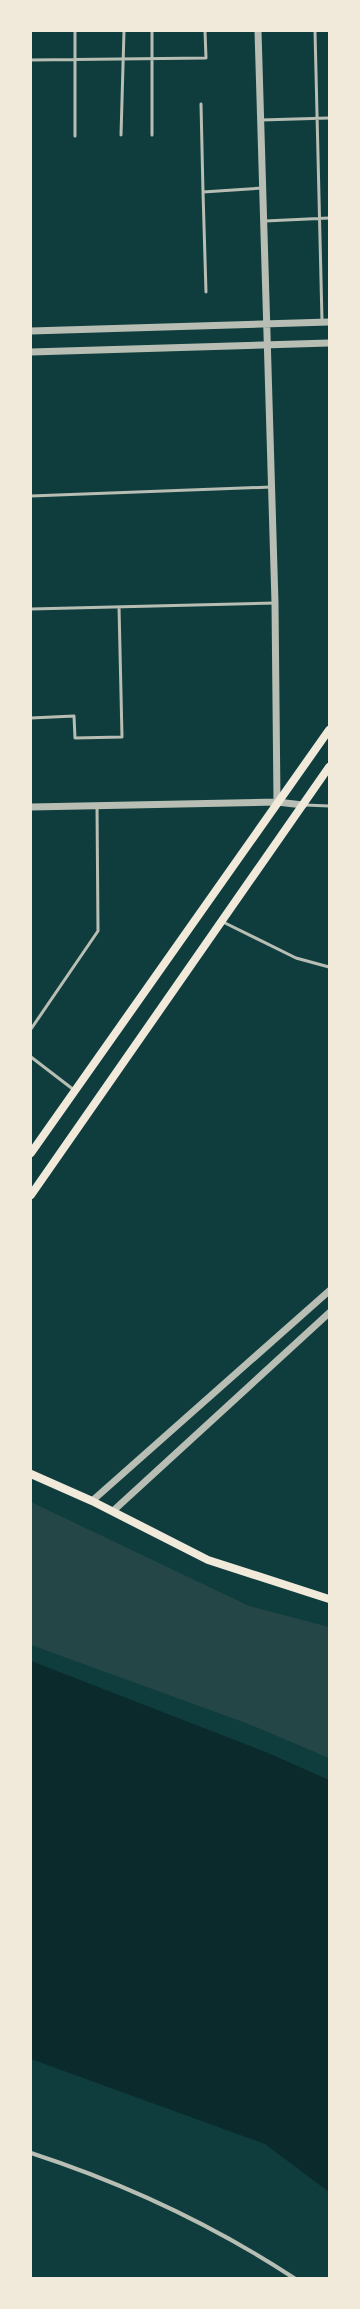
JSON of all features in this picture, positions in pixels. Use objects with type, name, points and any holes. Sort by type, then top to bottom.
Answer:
[{"type":"main road","points":[[31,1153],[329,730]]},
{"type":"main road","points":[[31,1195],[223,922],[329,767]]},
{"type":"main road","points":[[31,1474],[92,1500],[208,1560],[329,1599]]},
{"type":"street","points":[[258,31],[269,345],[275,603],[277,802]]},
{"type":"street","points":[[31,331],[326,323]]},
{"type":"street","points":[[31,352],[329,343]]},
{"type":"street","points":[[31,807],[277,802],[303,805]]},
{"type":"street","points":[[92,1500],[329,1291]]},
{"type":"street","points":[[113,1511],[329,1314]]},
{"type":"street","points":[[31,2153],[124,2189],[180,2214],[235,2241],[294,2278]]},
{"type":"lane","points":[[75,31],[75,136]]},
{"type":"lane","points":[[121,135],[124,31]]},
{"type":"lane","points":[[152,31],[152,135]]},
{"type":"lane","points":[[31,60],[206,58],[206,31]]},
{"type":"lane","points":[[315,31],[318,218],[326,323]]},
{"type":"lane","points":[[201,104],[206,292]]},
{"type":"lane","points":[[260,120],[329,118]]},
{"type":"lane","points":[[203,192],[263,188]]},
{"type":"lane","points":[[264,221],[329,218]]},
{"type":"lane","points":[[31,496],[272,487]]},
{"type":"lane","points":[[31,609],[275,603]]},
{"type":"lane","points":[[31,718],[74,716],[75,738],[122,737],[119,607]]},
{"type":"lane","points":[[303,805],[329,806]]},
{"type":"lane","points":[[31,1029],[98,931],[97,806]]},
{"type":"lane","points":[[223,922],[296,958],[329,967]]},
{"type":"lane","points":[[31,1057],[75,1091]]},
{"type":"shaded area","points":[[31,1502],[249,1606],[329,1627],[329,1758],[246,1723],[31,1645]]},
{"type":"shaded area","points":[[31,1661],[268,1753],[329,1780],[329,2192],[265,2144],[31,2059]]}]
